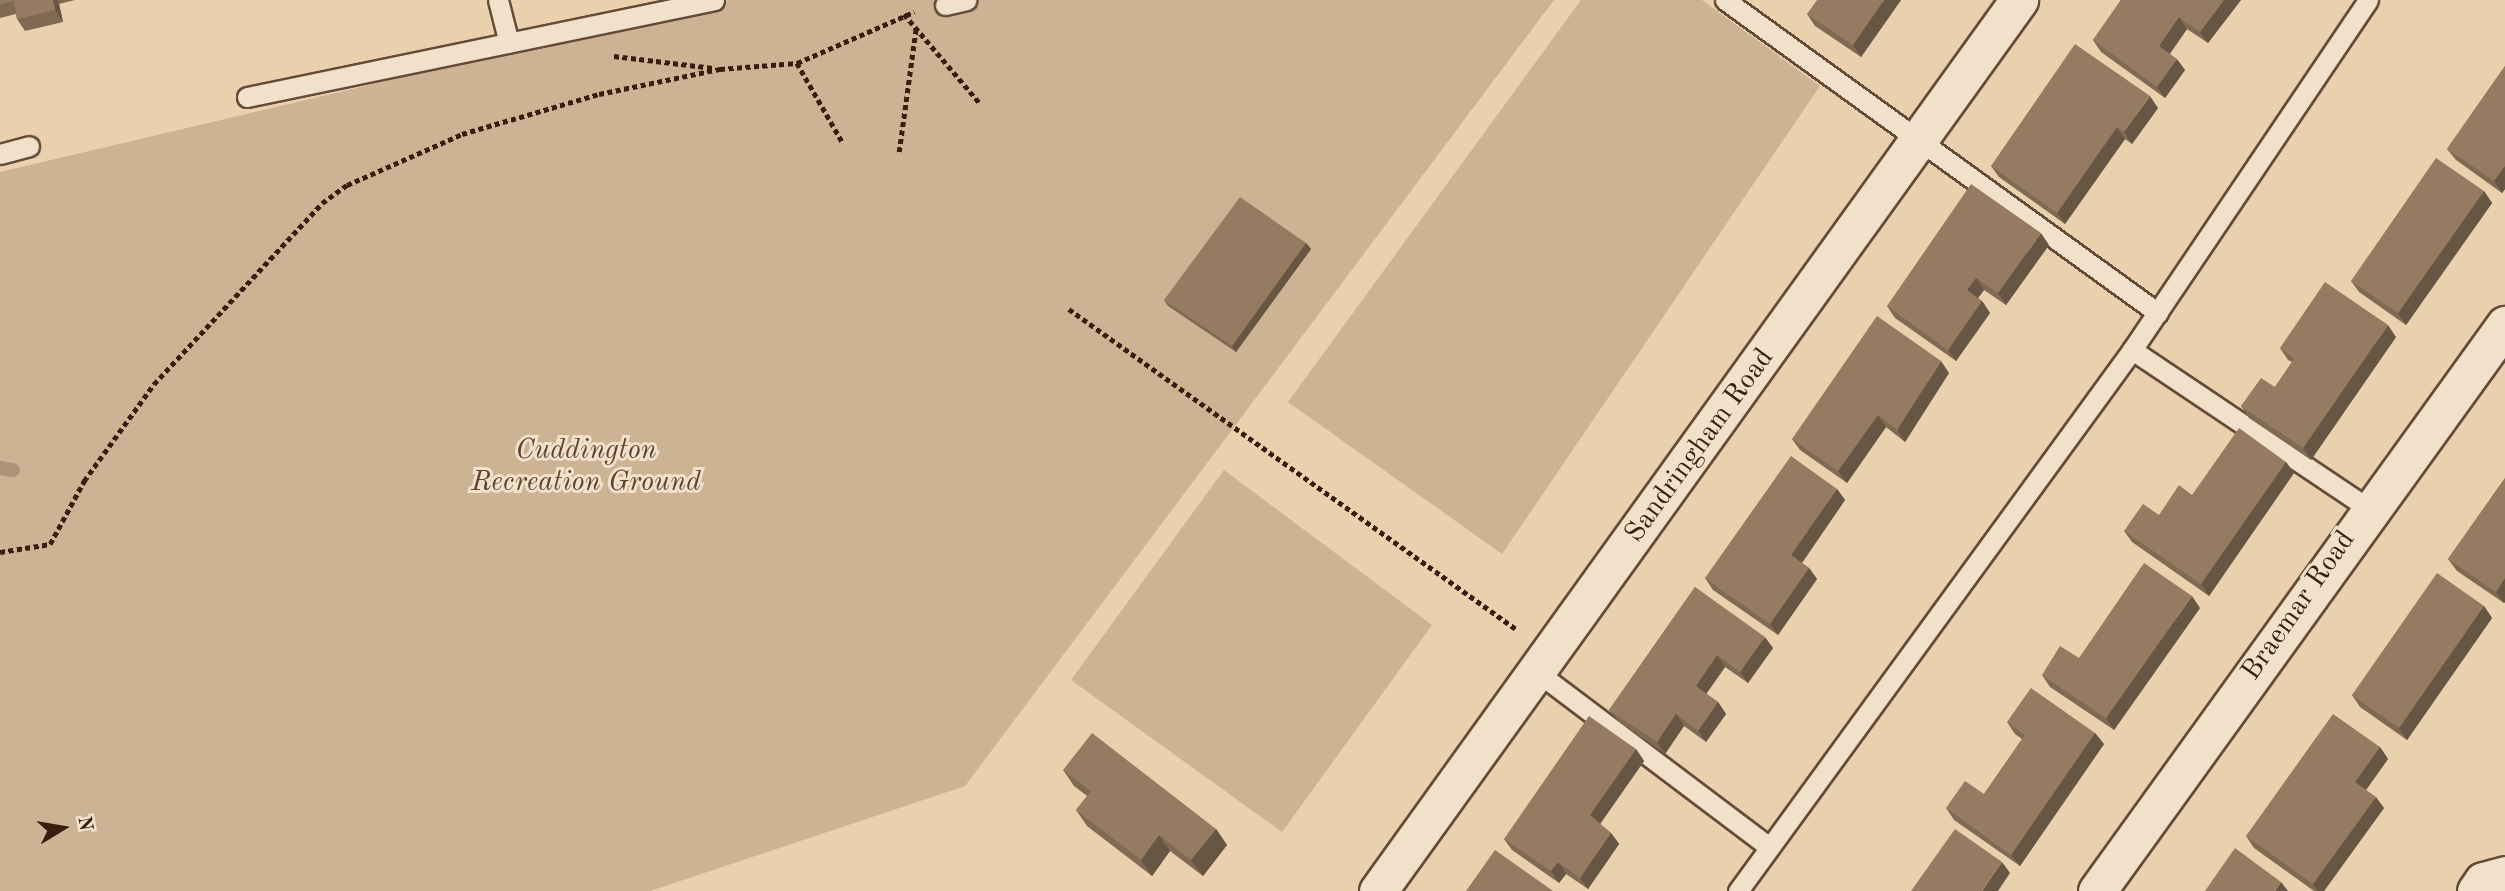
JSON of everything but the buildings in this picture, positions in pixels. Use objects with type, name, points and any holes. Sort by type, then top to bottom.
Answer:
[{"type":"street","name":"Sandringham Road","points":[[1378,891],[2019,0]]},
{"type":"street","name":"Braemar Road","points":[[2097,891],[2368,508],[2505,325]]},
{"type":"street","points":[[2476,891],[2483,881],[2505,875]]},
{"type":"lane","points":[[498,0],[509,43]]},
{"type":"lane","points":[[247,97],[714,0]]},
{"type":"lane","points":[[945,5],[966,0]]},
{"type":"lane","points":[[1725,0],[1921,138],[2158,313]]},
{"type":"lane","points":[[1747,888],[1769,847],[2158,313],[2368,0]]},
{"type":"lane","points":[[0,154],[29,146]]},
{"type":"lane","points":[[2132,350],[2368,508]]},
{"type":"lane","points":[[1544,663],[1769,847]]},
{"type":"path","points":[[0,552],[50,544],[84,481],[154,384],[322,203],[347,185],[462,134],[561,104],[720,69],[797,63],[905,14],[945,5]]},
{"type":"path","points":[[905,14],[979,102]]},
{"type":"path","points":[[899,152],[916,28]]},
{"type":"path","points":[[797,63],[843,143]]},
{"type":"path","points":[[1069,309],[1544,663]]},
{"type":"green space","name":"Cuddington Recreation Ground","points":[[730,0],[1554,0],[965,786],[650,891],[0,891],[0,172]]},
{"type":"green space","points":[[1581,0],[1702,0],[1820,86],[1502,554],[1288,402]]},
{"type":"green space","points":[[1224,470],[1432,625],[1282,832],[1071,680]]},
{"type":"waterway","points":[[0,468],[13,470]]}]
